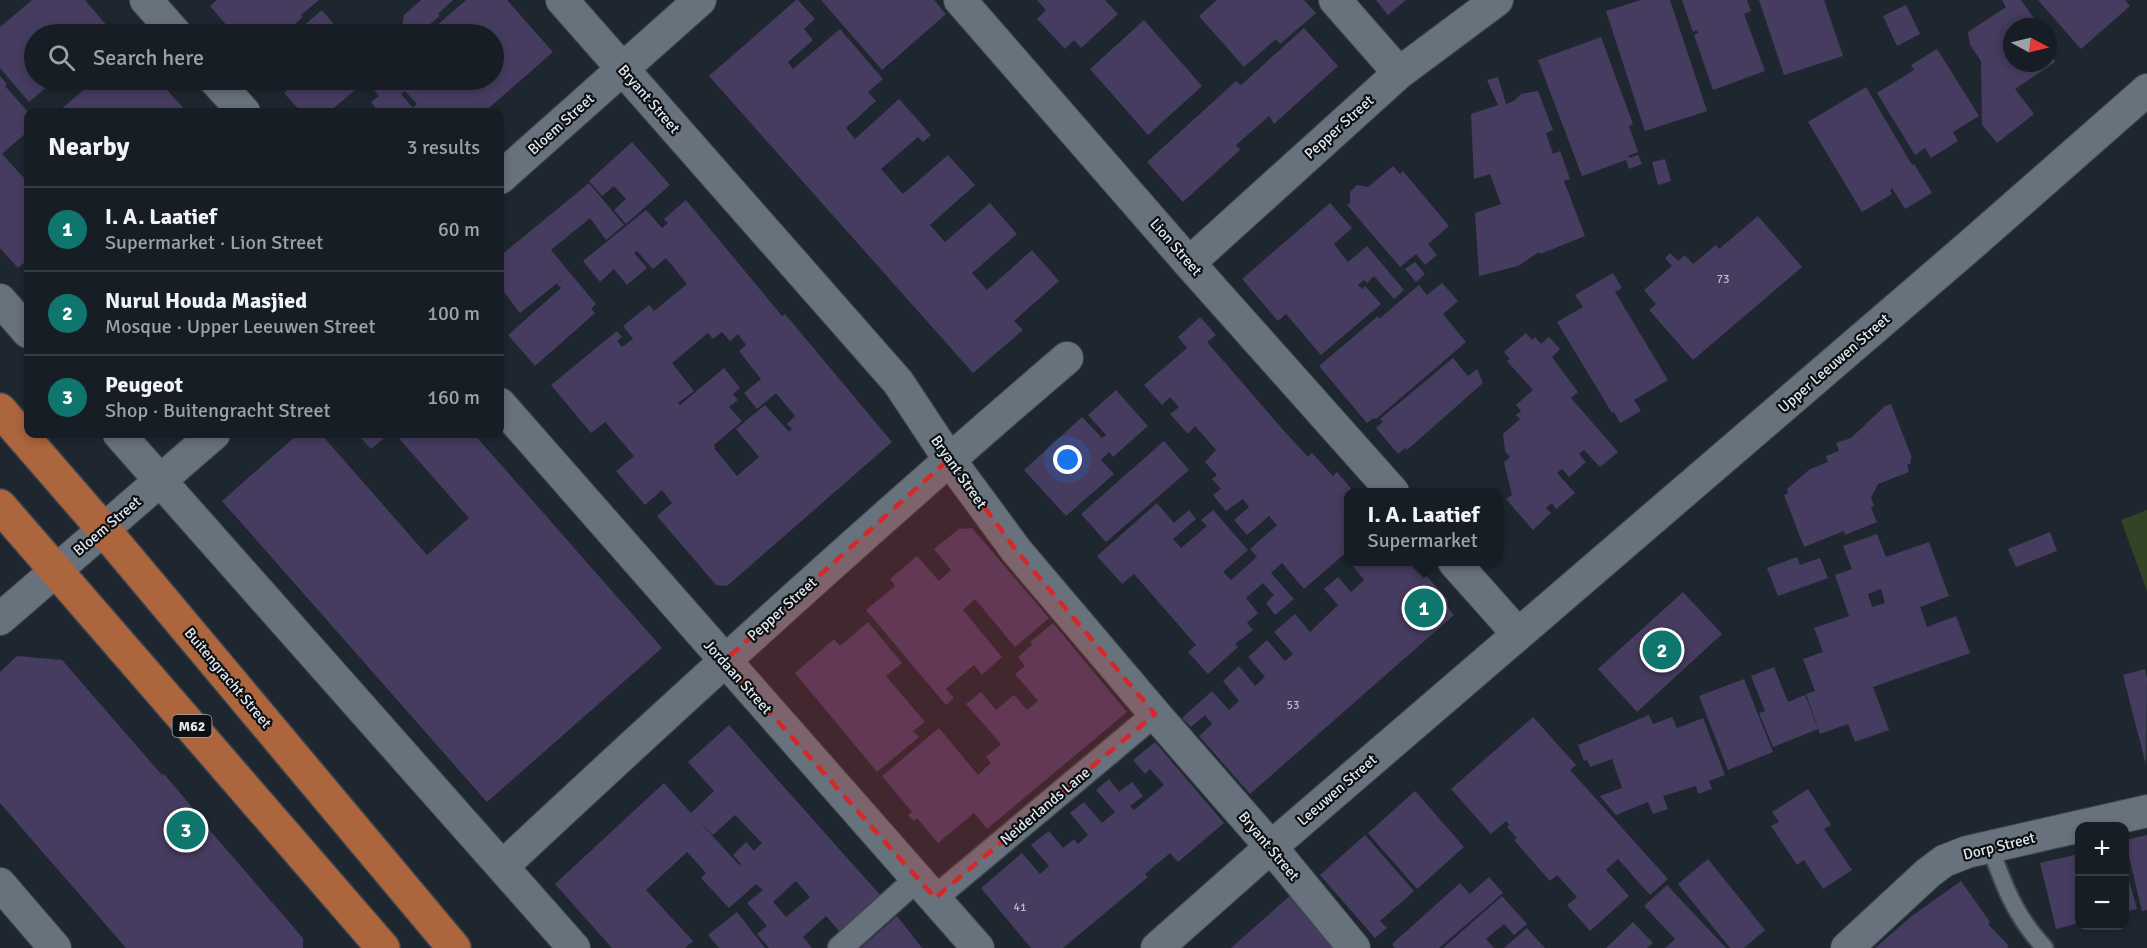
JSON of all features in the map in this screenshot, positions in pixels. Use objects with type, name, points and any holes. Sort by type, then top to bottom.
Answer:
[{"type":"main road","name":"Buitengracht Street","points":[[0,410],[24,438]]},
{"type":"main road","name":"Buitengracht Street","points":[[24,438],[454,948]]},
{"type":"main road","name":"M62","points":[[0,506],[376,946]]},
{"type":"street","points":[[146,0],[167,24]]},
{"type":"street","name":"Bryant Street","points":[[562,0],[898,382],[949,459],[1016,550],[1271,847],[1354,948]]},
{"type":"street","name":"Bloem Street","points":[[504,174],[700,0]]},
{"type":"street","name":"Lion Street","points":[[960,0],[1189,263],[1389,488]]},
{"type":"street","points":[[1335,0],[1399,73]]},
{"type":"street","name":"Pepper Street","points":[[1189,263],[1399,73],[1497,0]]},
{"type":"street","points":[[224,90],[240,108]]},
{"type":"street","name":"Upper Leeuwen Street","points":[[1518,634],[2147,90]]},
{"type":"street","points":[[0,300],[24,327]]},
{"type":"street","name":"Pepper Street","points":[[503,866],[723,661],[949,459],[1067,358]]},
{"type":"street","name":"Jordaan Street","points":[[504,409],[723,661],[978,948]]},
{"type":"street","points":[[123,438],[574,948]]},
{"type":"street","name":"Bloem Street","points":[[0,619],[209,438]]},
{"type":"street","points":[[1458,566],[1518,634]]},
{"type":"street","name":"Leeuwen Street","points":[[1157,948],[1518,634]]},
{"type":"street","name":"Neiderlands Lane","points":[[840,948],[926,888],[1155,714]]},
{"type":"street","name":"Dorp Street","points":[[1847,948],[1944,861],[1990,847],[2147,811]]},
{"type":"street","points":[[0,884],[55,948]]},
{"type":"lane","points":[[1990,847],[2010,900],[2031,933],[2045,948]]},
{"type":"highlighted area","points":[[949,459],[1016,550],[1155,714],[935,898],[724,661]]},
{"type":"green space","points":[[2147,510],[2147,591],[2121,520]]},
{"type":"building","points":[[32,0],[85,0],[105,24],[24,24],[24,90],[43,90],[29,102],[0,68],[0,27]]},
{"type":"building","points":[[217,0],[319,0],[301,15],[303,17],[295,24],[225,24],[210,6]]},
{"type":"building","points":[[421,0],[453,0],[430,24],[403,24],[404,15]]},
{"type":"building","points":[[466,0],[507,0],[553,52],[489,108],[413,108],[374,108],[371,102],[379,96],[374,90],[504,90],[504,24],[438,24]],"holes":[[[405,91],[417,104],[413,108],[401,94]]]},
{"type":"building","points":[[796,0],[815,19],[804,29],[813,40],[788,62],[793,69],[840,29],[883,79],[868,92],[876,101],[846,128],[855,139],[899,99],[931,135],[923,142],[918,137],[881,169],[903,194],[948,155],[975,185],[930,225],[945,242],[990,203],[1017,234],[972,273],[987,290],[1032,250],[1059,281],[1014,321],[1023,330],[973,373],[709,76]]},
{"type":"building","points":[[821,0],[934,0],[946,14],[882,70]]},
{"type":"building","points":[[1037,0],[1105,0],[1118,14],[1081,48],[1074,40],[1065,49],[1037,19],[1046,10]]},
{"type":"building","points":[[1217,0],[1304,0],[1316,13],[1280,44],[1276,39],[1244,67],[1199,16]]},
{"type":"building","points":[[1376,0],[1406,0],[1388,15]]},
{"type":"building","points":[[1641,0],[1670,0],[1707,111],[1645,131],[1606,11]]},
{"type":"building","points":[[1682,0],[1747,0],[1751,11],[1744,14],[1765,71],[1713,90],[1694,35],[1698,33],[1697,30],[1693,32]]},
{"type":"building","points":[[1759,0],[1824,0],[1843,56],[1784,75]]},
{"type":"building","points":[[2002,0],[2021,0],[2034,18],[2003,18],[2003,72],[2040,72],[2015,89],[2034,114],[1997,143],[1982,125],[1981,61],[1970,45],[1968,32],[2006,7]]},
{"type":"building","points":[[2038,0],[2125,0],[2130,6],[2081,49],[2057,22],[2057,18],[2054,18]]},
{"type":"building","points":[[1906,5],[1920,34],[1897,46],[1883,16]]},
{"type":"building","points":[[322,10],[334,24],[306,24]]},
{"type":"building","points":[[1144,20],[1202,86],[1148,135],[1090,69]]},
{"type":"building","points":[[1304,28],[1338,66],[1274,124],[1269,116],[1236,145],[1240,150],[1183,202],[1147,162],[1236,81],[1241,85]]},
{"type":"building","points":[[1601,37],[1633,124],[1629,126],[1638,152],[1628,156],[1629,158],[1638,155],[1642,164],[1629,169],[1626,160],[1582,176],[1538,60]]},
{"type":"building","points":[[1937,49],[1979,116],[1953,132],[1958,141],[1931,158],[1925,148],[1915,155],[1877,93],[1914,70],[1911,65]]},
{"type":"building","points":[[0,76],[7,84],[5,86],[24,108],[24,135],[2,154],[24,178],[24,263],[18,268],[0,248]]},
{"type":"building","points":[[1498,77],[1506,104],[1514,101],[1521,94],[1538,91],[1553,130],[1546,133],[1553,154],[1560,151],[1570,179],[1564,181],[1585,236],[1540,254],[1539,252],[1518,266],[1479,276],[1475,213],[1501,204],[1490,174],[1474,179],[1471,114],[1498,105],[1487,80]]},
{"type":"building","points":[[1866,87],[1912,165],[1914,164],[1932,193],[1905,209],[1892,188],[1890,190],[1892,194],[1862,212],[1808,122]]},
{"type":"building","points":[[83,90],[167,90],[183,108],[62,108]]},
{"type":"building","points":[[287,90],[355,90],[334,108],[297,108],[284,93]]},
{"type":"building","points":[[632,142],[670,185],[626,224],[614,210],[626,199],[614,186],[602,196],[589,181]]},
{"type":"building","points":[[1665,159],[1671,181],[1658,185],[1652,162]]},
{"type":"building","points":[[1393,166],[1400,174],[1403,171],[1449,226],[1428,244],[1437,255],[1425,265],[1416,254],[1400,267],[1347,205],[1350,203],[1350,192],[1357,185],[1368,187]]},
{"type":"building","points":[[589,183],[624,225],[606,240],[590,218],[551,250],[596,304],[591,309],[595,313],[535,366],[508,335],[561,288],[557,284],[566,276],[520,313],[504,292],[504,253]]},
{"type":"building","points":[[686,200],[782,316],[785,314],[892,442],[727,586],[716,585],[657,516],[672,503],[662,490],[645,505],[616,471],[634,456],[605,422],[591,433],[551,385],[617,331],[622,337],[617,341],[622,347],[633,339],[623,326],[649,305],[654,311],[687,284],[666,258],[653,269],[637,251],[634,253],[647,268],[627,285],[614,269],[600,282],[583,261],[646,210],[662,228],[668,223],[664,219]],"holes":[[[722,332],[730,341],[738,334],[746,345],[739,351],[761,379],[744,393],[757,409],[776,393],[795,416],[787,424],[792,429],[789,432],[765,405],[736,429],[759,457],[737,476],[714,445],[742,421],[729,407],[738,400],[733,394],[740,388],[724,368],[680,405],[678,403],[694,391],[672,363],[708,333],[713,339]]]},
{"type":"building","points":[[1330,203],[1352,228],[1334,244],[1348,262],[1367,246],[1404,290],[1394,299],[1374,276],[1367,283],[1364,280],[1358,285],[1362,289],[1365,286],[1381,304],[1321,355],[1286,314],[1278,321],[1242,279]]},
{"type":"building","points":[[1758,216],[1802,267],[1693,360],[1649,310],[1656,304],[1644,290],[1672,266],[1665,258],[1670,253],[1678,261],[1685,255],[1693,264],[1716,245],[1719,249]]},
{"type":"building","points":[[1415,262],[1425,274],[1416,282],[1405,269]]},
{"type":"building","points":[[1613,273],[1622,288],[1615,292],[1668,380],[1634,400],[1641,411],[1620,423],[1557,322],[1583,307],[1575,295]]},
{"type":"building","points":[[1442,283],[1458,301],[1443,314],[1466,342],[1376,419],[1367,423],[1319,366],[1419,285],[1427,295]]},
{"type":"building","points":[[1200,317],[1216,335],[1207,342],[1285,432],[1308,457],[1312,453],[1333,476],[1337,472],[1351,488],[1344,488],[1344,554],[1304,589],[1282,563],[1271,573],[1294,599],[1275,615],[1266,603],[1274,595],[1263,583],[1246,598],[1258,613],[1247,623],[1253,630],[1235,644],[1238,647],[1208,674],[1188,652],[1196,645],[1134,574],[1122,584],[1097,556],[1157,503],[1174,523],[1189,510],[1196,519],[1173,539],[1181,548],[1207,526],[1201,520],[1213,510],[1248,550],[1223,572],[1231,580],[1257,557],[1250,549],[1277,525],[1269,516],[1247,535],[1234,520],[1249,507],[1243,499],[1226,511],[1213,495],[1221,489],[1212,479],[1217,475],[1205,462],[1216,450],[1195,426],[1188,434],[1170,414],[1179,407],[1170,397],[1162,405],[1144,385],[1187,348],[1178,337]]},
{"type":"building","points":[[1526,333],[1532,340],[1535,337],[1541,344],[1549,337],[1560,349],[1552,357],[1578,392],[1571,398],[1618,452],[1600,467],[1584,450],[1579,454],[1586,462],[1569,477],[1562,469],[1557,473],[1575,493],[1556,509],[1552,503],[1546,508],[1551,513],[1533,530],[1506,499],[1512,495],[1504,462],[1510,457],[1505,451],[1503,434],[1520,419],[1516,415],[1521,411],[1516,405],[1533,390],[1507,361],[1510,359],[1504,352]]},
{"type":"building","points":[[1453,358],[1468,376],[1477,369],[1483,383],[1407,450],[1405,448],[1398,454],[1376,428],[1383,422],[1380,419]]},
{"type":"building","points":[[1116,390],[1148,426],[1113,457],[1109,452],[1101,460],[1114,474],[1066,516],[1024,470],[1082,417],[1102,438],[1106,435],[1088,415]]},
{"type":"building","points":[[1891,404],[1912,458],[1911,463],[1907,465],[1909,472],[1878,484],[1871,498],[1874,506],[1871,508],[1877,522],[1845,535],[1844,531],[1804,547],[1784,495],[1788,493],[1787,489],[1810,469],[1828,462],[1826,456],[1839,451],[1836,443],[1851,438],[1885,406]]},
{"type":"building","points":[[293,438],[325,438],[427,555],[469,518],[399,438],[478,438],[662,648],[487,802],[222,501]]},
{"type":"building","points":[[361,438],[384,438],[371,449]]},
{"type":"building","points":[[1164,441],[1189,470],[1106,542],[1081,514]]},
{"type":"building","points":[[972,528],[1049,618],[1015,647],[975,599],[963,610],[1002,657],[982,675],[974,665],[946,689],[954,698],[946,705],[866,610],[895,586],[890,579],[917,556],[939,581],[951,570],[934,549],[959,529]]},
{"type":"building","points":[[2050,532],[2057,551],[2016,567],[2008,549]]},
{"type":"building","points":[[1877,534],[1886,557],[1929,542],[1949,596],[1920,607],[1927,627],[1956,616],[1970,653],[1873,687],[1889,730],[1855,742],[1848,724],[1820,734],[1806,694],[1815,691],[1803,659],[1823,652],[1814,628],[1849,616],[1835,575],[1852,569],[1843,546]],"holes":[[[1881,589],[1885,603],[1872,607],[1868,594]]]},
{"type":"building","points":[[1797,557],[1800,565],[1820,558],[1828,578],[1778,596],[1767,568]]},
{"type":"building","points":[[1353,566],[1418,566],[1447,599],[1448,608],[1454,615],[1250,794],[1199,736],[1212,724],[1205,715],[1191,727],[1182,718],[1212,691],[1229,710],[1239,701],[1223,681],[1239,666],[1255,686],[1265,677],[1248,657],[1267,640],[1285,661],[1293,654],[1274,632],[1295,614],[1310,632],[1338,605],[1324,589],[1338,577],[1351,592],[1364,580]]},
{"type":"building","points":[[1683,592],[1722,634],[1637,712],[1598,669]]},
{"type":"building","points":[[868,622],[902,663],[886,676],[925,722],[913,731],[919,737],[877,772],[795,673],[834,639],[840,646]]},
{"type":"building","points":[[1053,623],[1127,712],[987,829],[974,813],[938,843],[917,818],[914,821],[908,815],[912,812],[882,776],[939,728],[978,775],[991,763],[986,757],[1001,744],[966,704],[981,692],[996,710],[1014,695],[1027,710],[1038,701],[1015,674],[1025,666],[1018,657],[1033,644],[1030,642]]},
{"type":"building","points":[[17,656],[62,660],[198,814],[189,822],[193,827],[200,819],[303,938],[303,948],[126,948],[0,803],[0,672]]},
{"type":"building","points":[[1774,667],[1788,702],[1805,695],[1818,729],[1773,747],[1759,713],[1765,711],[1751,676]]},
{"type":"building","points":[[2145,669],[2147,678],[2146,765],[2123,675]]},
{"type":"building","points":[[1744,679],[1773,752],[1728,770],[1699,696]]},
{"type":"building","points":[[1649,715],[1653,724],[1672,717],[1677,728],[1703,718],[1725,775],[1709,781],[1712,789],[1698,794],[1696,786],[1663,796],[1668,809],[1653,814],[1648,802],[1616,815],[1600,796],[1622,788],[1612,759],[1590,767],[1587,760],[1584,761],[1578,745]]},
{"type":"building","points":[[1533,717],[1576,765],[1570,770],[1668,879],[1650,895],[1618,859],[1606,870],[1629,896],[1590,931],[1567,905],[1577,897],[1557,875],[1550,881],[1514,840],[1517,838],[1507,827],[1509,825],[1506,821],[1491,834],[1451,789]]},
{"type":"building","points":[[729,725],[881,896],[840,932],[826,916],[803,937],[812,948],[769,948],[757,934],[767,926],[747,903],[763,890],[756,884],[729,908],[701,878],[706,873],[687,852],[646,890],[693,941],[685,948],[612,948],[555,884],[664,783],[691,813],[714,791],[688,762]],"holes":[[[735,815],[762,843],[754,851],[746,842],[733,855],[741,864],[739,865],[698,820],[713,835]],[[796,881],[810,897],[786,917],[773,902]]]},
{"type":"building","points":[[1155,742],[1224,823],[1178,862],[1170,853],[1145,874],[1148,877],[1063,948],[1031,948],[981,888],[1022,853],[1040,874],[1049,866],[1031,845],[1049,831],[1063,848],[1074,839],[1078,844],[1088,835],[1070,813],[1084,802],[1102,823],[1115,812],[1096,790],[1109,779],[1119,792],[1132,782],[1143,796],[1130,806],[1134,810],[1164,785],[1150,769],[1145,774],[1133,760]]},
{"type":"building","points":[[1808,789],[1831,825],[1824,829],[1852,870],[1823,889],[1804,860],[1797,865],[1771,826],[1779,822],[1772,812]]},
{"type":"building","points":[[1415,791],[1464,847],[1417,889],[1368,833]]},
{"type":"building","points":[[1365,835],[1414,891],[1380,921],[1387,928],[1375,938],[1320,875]]},
{"type":"building","points":[[2147,835],[2147,910],[2142,911],[2129,857],[2129,839]]},
{"type":"building","points":[[2075,855],[2075,924],[2056,929],[2040,863]]},
{"type":"building","points":[[1708,859],[1765,930],[1744,948],[1730,948],[1678,884]]},
{"type":"building","points":[[1489,877],[1503,893],[1439,948],[1395,948],[1392,944],[1460,883],[1470,894]]},
{"type":"building","points":[[2129,880],[2137,909],[2129,911]]},
{"type":"building","points":[[1961,881],[1990,922],[1988,924],[2009,946],[2007,948],[1875,948],[1913,915]]},
{"type":"building","points":[[1667,885],[1726,948],[1665,948],[1675,939],[1644,906]]},
{"type":"building","points":[[1292,894],[1339,948],[1231,948]]},
{"type":"building","points":[[1502,896],[1527,924],[1514,935],[1504,924],[1486,939],[1494,948],[1443,948]]},
{"type":"building","points":[[737,912],[765,948],[719,948],[708,935]]},
{"type":"building","points":[[897,916],[922,948],[861,948]]},
{"type":"building","points":[[1633,922],[1653,943],[1647,948],[1606,948]]},
{"type":"building","points":[[1527,928],[1545,948],[1504,948]]},
{"type":"place","name":"I. A. Laatief","points":[[1424,608]]},
{"type":"place","name":"Nurul Houda Masjied","points":[[1662,650]]},
{"type":"place","name":"Peugeot","points":[[186,830]]}]
